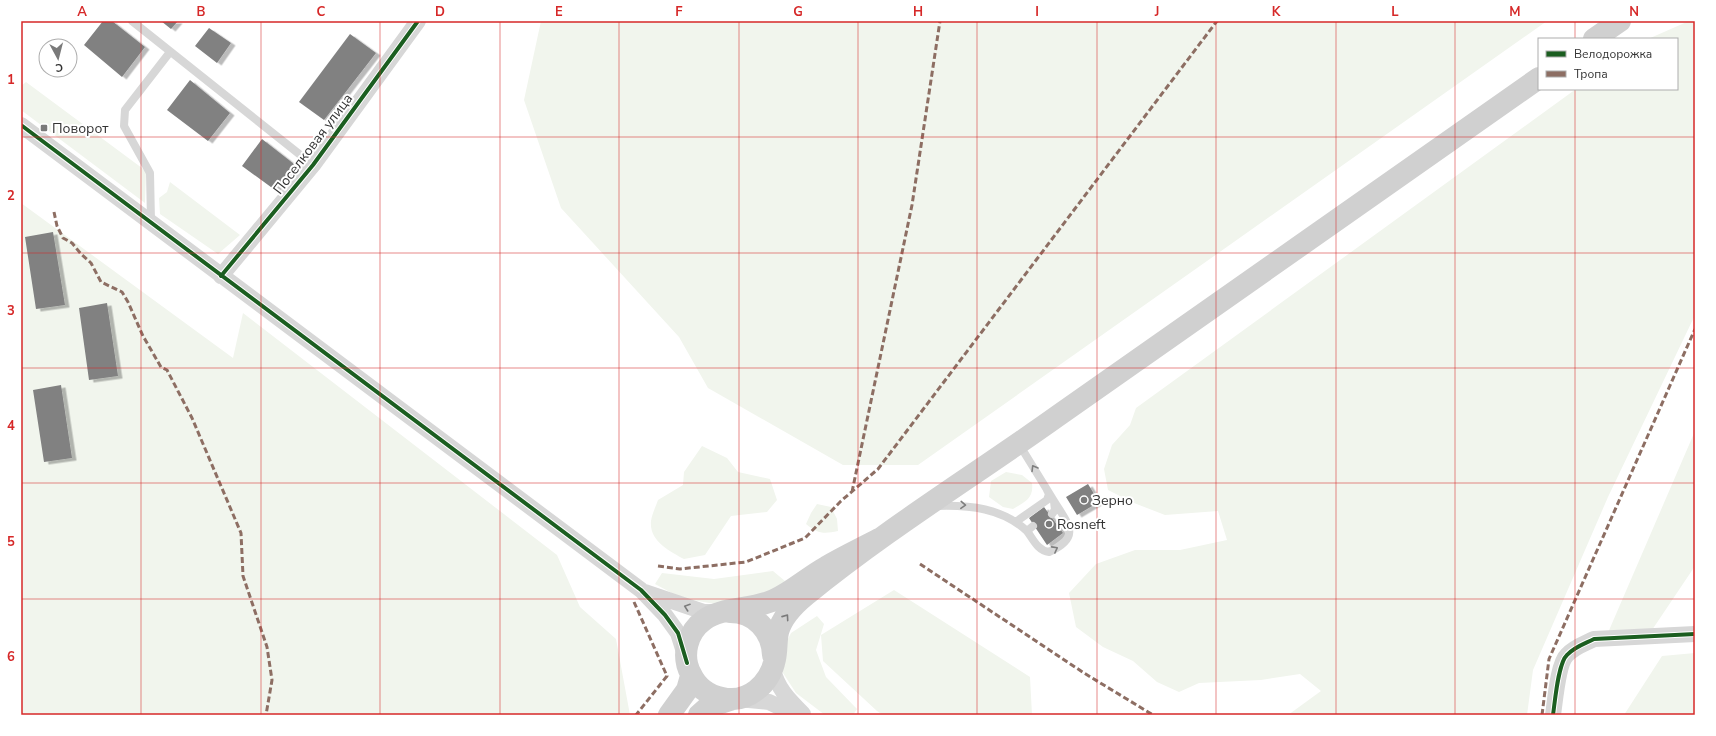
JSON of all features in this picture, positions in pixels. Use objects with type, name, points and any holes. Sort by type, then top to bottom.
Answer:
[{"type":"main road","points":[[1595,38],[1620,21]]},
{"type":"main road","points":[[699,715],[708,707],[747,696],[758,689],[767,679],[772,667],[778,632],[783,621],[792,609],[803,597],[879,539],[924,506],[1019,444],[1538,79]]},
{"type":"main road","points":[[669,715],[687,690],[689,669],[687,647],[689,639],[698,626],[710,616],[750,608],[774,600],[825,568],[879,539]]},
{"type":"main road","points":[[725,612],[746,614],[756,620],[765,629],[773,647],[772,667]]},
{"type":"main road","points":[[689,669],[700,688],[713,696],[734,699]]},
{"type":"street","name":"Поселковая улица","points":[[221,276],[313,165],[418,21]]},
{"type":"street","points":[[21,125],[642,590],[665,615],[678,633],[689,669]]},
{"type":"street","points":[[642,590],[704,612],[725,612]]},
{"type":"street","points":[[1553,715],[1559,673],[1565,656],[1579,646],[1594,639],[1695,634]]},
{"type":"street","points":[[772,667],[779,688],[804,715]]},
{"type":"street","points":[[734,699],[768,702],[796,715]]},
{"type":"lane","points":[[132,21],[313,165]]},
{"type":"lane","points":[[151,221],[150,173],[124,126],[126,110],[170,52]]},
{"type":"lane","points":[[924,506],[977,506],[994,512],[1017,521],[1035,536],[1044,552],[1049,552],[1066,543],[1071,532],[1060,522],[1059,509],[1019,444]]},
{"type":"lane","points":[[1017,521],[1047,500],[1049,494],[1047,490]]},
{"type":"lane","points":[[1052,514],[1055,509],[1054,500]]},
{"type":"shaded area","points":[[541,21],[1547,21],[918,465],[843,465],[708,388],[679,337],[561,208],[524,100]]},
{"type":"shaded area","points":[[1689,21],[1695,21],[1695,315],[1608,497],[1533,670],[1527,715],[1288,715],[1321,691],[1300,674],[1261,680],[1199,683],[1179,692],[1157,682],[1133,661],[1103,647],[1076,627],[1069,593],[1096,564],[1135,550],[1180,550],[1227,540],[1218,511],[1165,515],[1134,503],[1108,490],[1104,469],[1112,445],[1130,425],[1136,408],[1575,90],[1678,90],[1678,38],[1650,38]]},
{"type":"shaded area","points":[[26,82],[146,171],[145,203],[21,110],[21,86]]},
{"type":"shaded area","points":[[170,182],[240,235],[218,254],[160,214],[159,198],[167,192]]},
{"type":"shaded area","points":[[21,203],[233,358],[243,313],[557,555],[580,607],[616,639],[630,715],[21,715]]},
{"type":"shaded area","points":[[1695,431],[1695,566],[1650,633],[1607,635]]},
{"type":"shaded area","points":[[702,446],[727,458],[738,472],[770,479],[777,500],[767,512],[731,516],[705,555],[684,559],[667,549],[657,540],[651,528],[651,521],[658,500],[683,485],[684,472]]},
{"type":"shaded area","points":[[1006,472],[1022,475],[1032,483],[1032,492],[1028,499],[1013,509],[1003,507],[989,497],[991,481]]},
{"type":"shaded area","points":[[817,504],[831,507],[837,519],[838,531],[829,533],[821,532],[814,530],[806,524]]},
{"type":"shaded area","points":[[773,571],[785,581],[767,594],[715,604],[681,598],[655,584],[662,573],[714,579]]},
{"type":"shaded area","points":[[894,590],[1030,677],[1032,715],[883,715],[877,711],[823,661],[821,635]]},
{"type":"shaded area","points":[[817,616],[824,624],[816,650],[826,677],[857,709],[853,715],[825,715],[796,693],[783,673],[781,653],[791,633]]},
{"type":"shaded area","points":[[1695,653],[1695,715],[1624,715],[1662,656]]},
{"type":"building","points":[[103,21],[112,21],[145,47],[122,77],[84,45]]},
{"type":"building","points":[[161,21],[178,21],[171,29]]},
{"type":"building","points":[[209,28],[231,43],[217,63],[195,46]]},
{"type":"building","points":[[350,34],[376,53],[324,120],[299,102]]},
{"type":"building","points":[[190,80],[230,113],[208,141],[167,110]]},
{"type":"building","points":[[262,139],[294,164],[275,190],[242,166]]},
{"type":"building","points":[[53,232],[65,305],[36,309],[25,237]]},
{"type":"building","points":[[107,303],[118,376],[89,380],[79,308]]},
{"type":"building","points":[[61,385],[72,458],[44,462],[33,390]]},
{"type":"building","points":[[1088,484],[1099,502],[1077,515],[1066,497]]},
{"type":"building","points":[[1044,507],[1063,533],[1047,545],[1029,518]]},
{"type":"marked path","points":[[852,492],[912,205],[940,21]]},
{"type":"marked path","points":[[658,566],[680,569],[746,562],[805,538],[841,501],[878,469],[1217,21]]},
{"type":"marked path","points":[[54,212],[57,226],[63,238],[72,243],[91,263],[101,282],[122,292],[128,302],[143,336],[161,367],[167,370],[192,418],[241,533],[243,576],[267,647],[272,680],[266,715]]},
{"type":"marked path","points":[[1542,715],[1549,659],[1695,329]]},
{"type":"marked path","points":[[920,564],[1084,673],[1153,715]]},
{"type":"marked path","points":[[634,602],[667,676],[636,715]]},
{"type":"cycle path","points":[[221,276],[313,165],[418,21]]},
{"type":"cycle path","points":[[21,125],[641,590],[665,615],[678,633],[687,663]]},
{"type":"cycle path","points":[[1553,715],[1557,683],[1561,666],[1567,655],[1576,648],[1594,639],[1695,634]]},
{"type":"place","name":"Поворот","points":[[44,128]]},
{"type":"place","name":"Зерно","points":[[1084,500]]},
{"type":"place","name":"Rosneft","points":[[1049,524]]}]
